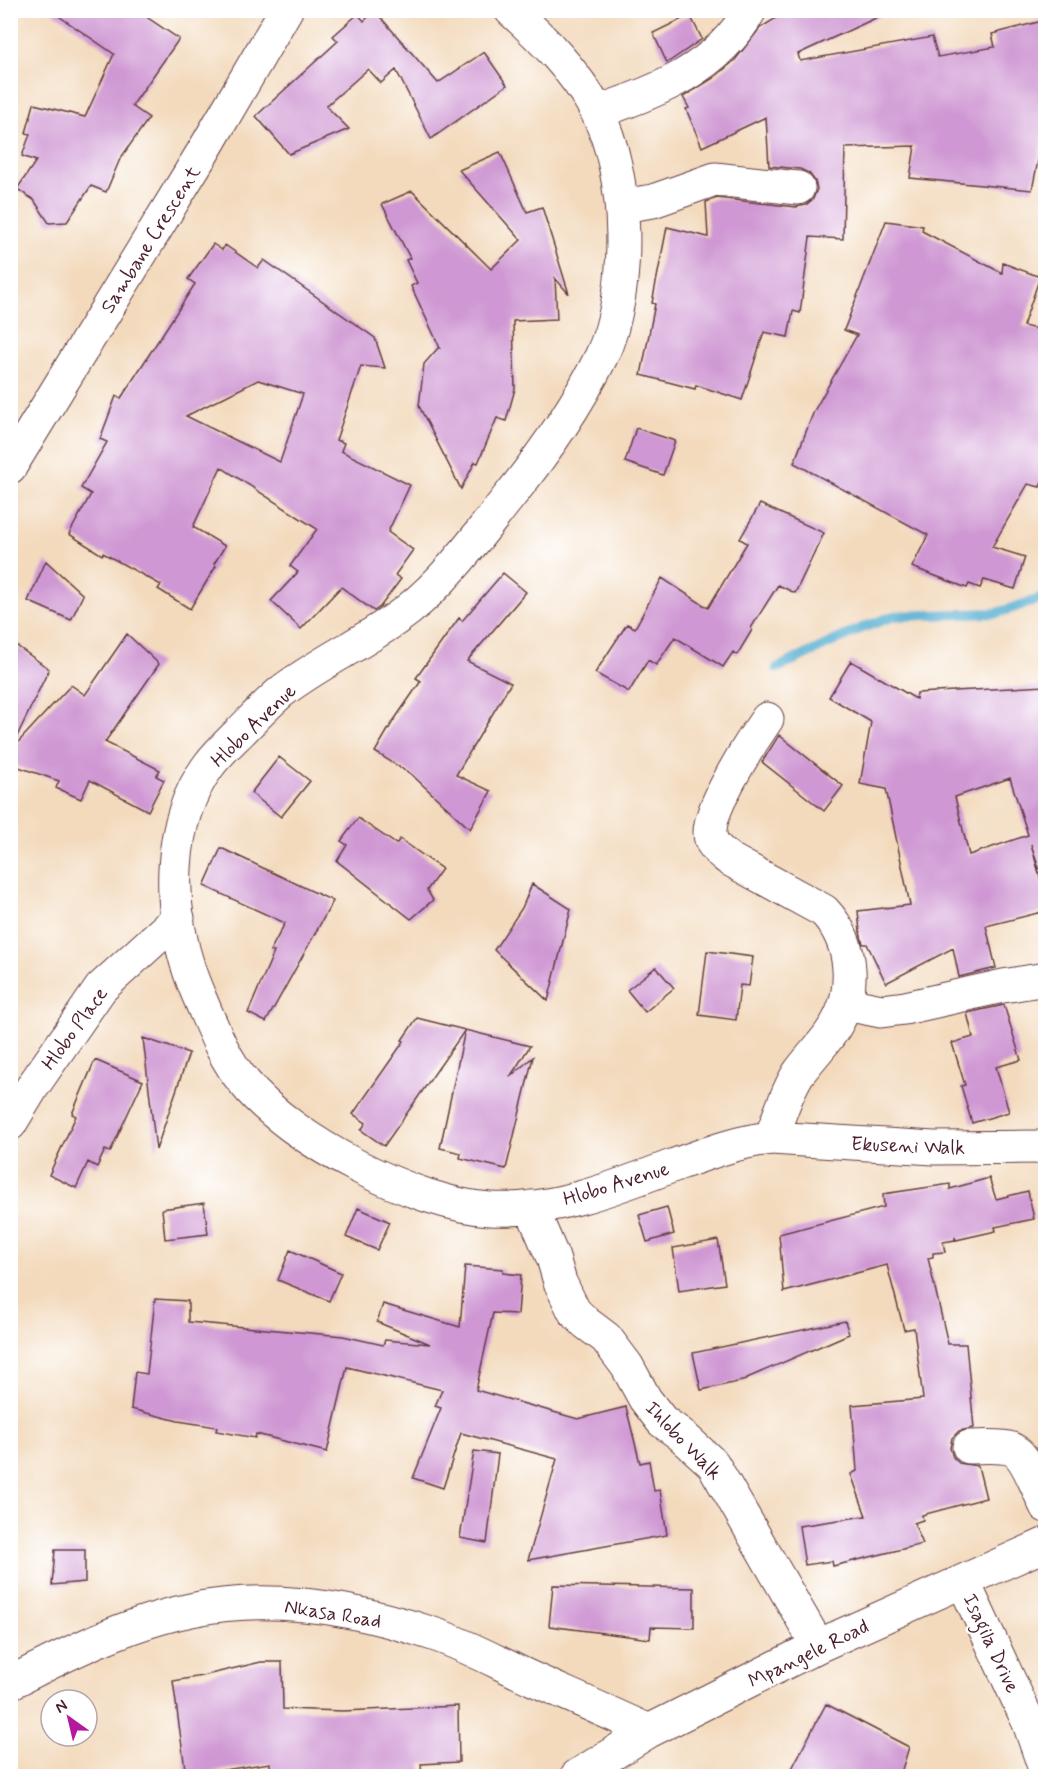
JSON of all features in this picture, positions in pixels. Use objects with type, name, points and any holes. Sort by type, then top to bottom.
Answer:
[{"type":"street","name":"Sambane Crescent","points":[[10,467],[206,147],[286,10]]},
{"type":"street","name":"Hlobo Avenue","points":[[511,10],[540,36],[578,82],[597,112],[612,154],[622,206],[618,307],[602,355],[534,465],[449,571],[410,608],[280,693],[209,765],[190,797],[177,847],[174,877],[178,918],[189,971],[210,1023],[227,1057],[243,1081],[259,1099],[316,1144],[399,1185],[430,1196],[487,1209],[531,1207],[609,1190],[731,1144],[771,1138]]},
{"type":"street","points":[[597,112],[654,91],[704,63],[727,44],[750,10]]},
{"type":"street","points":[[622,206],[670,196],[715,179],[798,188]]},
{"type":"street","points":[[767,719],[742,755],[718,805],[710,832],[711,840],[717,850],[729,859],[824,911],[841,934],[847,955],[850,992],[842,1015],[830,1035],[798,1074],[771,1138]]},
{"type":"street","name":"Hlobo Place","points":[[10,1124],[33,1086],[101,988],[178,918]]},
{"type":"street","points":[[846,1004],[881,1011],[1046,979]]},
{"type":"street","name":"Ekuseni Walk","points":[[771,1138],[934,1148],[1046,1147]]},
{"type":"street","name":"Ihlobo Walk","points":[[531,1207],[553,1258],[560,1282],[574,1311],[610,1344],[627,1366],[645,1399],[662,1422],[680,1434],[713,1464],[818,1646]]},
{"type":"street","points":[[969,1447],[1010,1448],[1018,1452],[1046,1506]]},
{"type":"street","name":"Mpangele Road","points":[[577,1776],[649,1731],[818,1646],[1046,1544]]},
{"type":"street","name":"Isagila Drive","points":[[963,1581],[1029,1724],[1046,1772]]},
{"type":"street","name":"Nkasa Road","points":[[10,1683],[97,1640],[190,1610],[222,1605],[261,1603],[289,1605],[340,1611],[392,1622],[435,1635],[649,1731]]},
{"type":"building","points":[[50,10],[136,10],[179,39],[132,106],[149,118],[120,159],[106,192],[91,186],[67,222],[49,223],[34,200],[17,189],[36,161],[22,156],[30,134],[26,133],[34,104],[85,117],[114,54]]},
{"type":"building","points":[[789,10],[893,10],[798,54],[800,61],[932,37],[938,57],[995,47],[992,34],[1046,20],[1046,122],[1032,190],[910,178],[915,146],[845,148],[843,239],[810,237],[800,313],[793,311],[788,337],[764,332],[742,400],[696,385],[695,389],[641,375],[667,227],[708,237],[706,202],[717,198],[796,207],[806,205],[813,199],[817,189],[809,173],[800,169],[769,166],[766,117],[702,147],[683,97],[715,77],[735,60],[760,28]]},
{"type":"building","points":[[375,11],[438,83],[484,52],[507,85],[431,139],[396,70],[381,83],[368,69],[326,106],[349,129],[289,154],[256,116],[338,41],[333,36],[358,14],[364,21]]},
{"type":"building","points":[[690,15],[702,39],[667,63],[653,33]]},
{"type":"building","points":[[500,152],[527,212],[542,207],[569,294],[555,278],[557,319],[513,321],[515,389],[506,421],[497,418],[478,463],[475,462],[461,489],[419,406],[424,364],[440,348],[411,286],[417,283],[406,260],[410,258],[382,204],[412,191],[491,269],[521,240],[459,170]]},
{"type":"building","points":[[886,221],[923,226],[922,231],[1002,273],[1003,263],[1040,277],[1023,326],[1046,331],[1046,470],[1040,487],[1028,484],[992,547],[1025,557],[1015,589],[984,580],[980,588],[969,584],[967,588],[912,567],[928,535],[794,463],[814,411],[857,335],[844,330]]},
{"type":"building","points":[[213,244],[222,250],[225,245],[258,268],[264,260],[375,338],[385,368],[361,366],[336,440],[344,443],[341,451],[410,485],[388,532],[413,550],[395,575],[401,579],[380,607],[374,611],[341,587],[301,629],[271,601],[298,572],[290,566],[317,529],[221,467],[193,527],[225,546],[214,564],[216,566],[190,609],[158,589],[161,585],[103,553],[102,555],[69,534],[91,494],[81,488],[107,442],[100,439],[116,396],[121,398],[195,284],[188,279]],"holes":[[[258,380],[303,394],[280,462],[186,416]]]},
{"type":"building","points":[[636,428],[675,441],[663,475],[625,462]]},
{"type":"building","points":[[760,504],[824,533],[795,593],[778,585],[737,655],[733,652],[723,667],[675,637],[656,665],[648,660],[629,692],[595,673],[627,624],[635,628],[662,578],[708,608],[747,543],[740,539]]},
{"type":"building","points":[[46,561],[83,595],[71,620],[28,601]]},
{"type":"building","points":[[503,573],[526,592],[467,661],[511,683],[456,775],[491,791],[470,829],[411,774],[375,752],[421,681],[416,678],[459,618],[462,621]]},
{"type":"building","points":[[127,634],[159,664],[105,742],[160,770],[156,776],[164,780],[148,811],[90,780],[81,799],[56,788],[59,781],[10,764],[10,751],[71,685],[85,695]]},
{"type":"building","points":[[10,641],[49,669],[10,751]]},
{"type":"building","points":[[851,661],[916,699],[917,693],[1046,686],[1046,868],[1039,869],[1031,844],[1046,900],[1046,911],[986,926],[996,968],[959,977],[953,948],[886,983],[867,944],[863,944],[858,911],[910,905],[886,789],[860,784],[871,722],[829,697]],"holes":[[[1010,778],[1028,835],[969,855],[955,797]]]},
{"type":"building","points":[[779,735],[843,786],[824,811],[762,762]]},
{"type":"building","points":[[279,757],[310,781],[281,817],[251,793]]},
{"type":"building","points":[[358,818],[396,844],[400,839],[442,869],[427,890],[433,900],[411,919],[337,861],[347,845],[341,841]]},
{"type":"building","points":[[221,848],[333,901],[266,1022],[248,1013],[274,952],[270,951],[285,923],[204,886]]},
{"type":"building","points":[[532,884],[571,909],[548,1001],[494,950],[522,908]]},
{"type":"building","points":[[707,951],[753,957],[749,986],[740,985],[736,1020],[699,1015]]},
{"type":"building","points":[[656,967],[674,988],[645,1012],[627,990]]},
{"type":"building","points":[[1004,1005],[1021,1060],[996,1067],[1009,1112],[972,1123],[961,1086],[965,1085],[952,1043],[973,1037],[967,1013]]},
{"type":"building","points":[[417,1018],[465,1030],[384,1146],[361,1130],[366,1123],[353,1114],[404,1041],[402,1040]]},
{"type":"building","points":[[465,1030],[530,1046],[510,1077],[533,1057],[506,1169],[460,1158],[461,1153],[440,1148]]},
{"type":"building","points":[[143,1038],[189,1053],[156,1150]]},
{"type":"building","points":[[95,1060],[143,1081],[110,1152],[105,1150],[97,1167],[88,1162],[76,1188],[49,1175],[76,1116],[72,1114]]},
{"type":"building","points":[[989,1178],[996,1199],[1028,1191],[1034,1219],[995,1227],[996,1231],[956,1240],[955,1237],[955,1240],[943,1242],[945,1252],[933,1253],[933,1257],[928,1258],[948,1344],[966,1344],[974,1428],[959,1431],[952,1438],[950,1448],[953,1457],[959,1463],[978,1466],[986,1498],[922,1515],[923,1520],[914,1523],[923,1544],[833,1566],[832,1561],[805,1565],[799,1526],[866,1516],[851,1474],[857,1471],[852,1405],[923,1399],[914,1328],[904,1330],[887,1265],[784,1292],[779,1234],[884,1207],[883,1194],[950,1184],[950,1189]]},
{"type":"building","points":[[204,1203],[208,1234],[165,1239],[162,1209]]},
{"type":"building","points":[[667,1207],[674,1234],[647,1242],[639,1215]]},
{"type":"building","points":[[358,1208],[390,1222],[377,1250],[346,1237]]},
{"type":"building","points":[[718,1240],[725,1284],[679,1291],[673,1248]]},
{"type":"building","points":[[290,1250],[341,1273],[329,1301],[278,1280]]},
{"type":"building","points":[[465,1266],[503,1269],[503,1273],[521,1275],[518,1314],[493,1313],[476,1390],[578,1419],[626,1407],[640,1463],[649,1461],[654,1491],[660,1490],[667,1535],[528,1560],[557,1459],[461,1433],[443,1488],[413,1478],[441,1408],[435,1406],[442,1390],[347,1367],[327,1452],[256,1434],[255,1438],[216,1431],[217,1427],[178,1421],[131,1409],[135,1372],[147,1374],[155,1299],[188,1301],[188,1322],[343,1336],[383,1345],[385,1340],[430,1344],[377,1322],[383,1304],[460,1327]]},
{"type":"building","points":[[845,1321],[849,1334],[747,1378],[747,1380],[701,1390],[693,1353]]},
{"type":"building","points":[[474,1451],[498,1454],[487,1543],[460,1538]]},
{"type":"building","points":[[55,1550],[85,1550],[85,1582],[52,1585]]},
{"type":"building","points":[[553,1585],[694,1588],[694,1628],[651,1627],[650,1639],[549,1626]]},
{"type":"building","points":[[261,1662],[282,1662],[283,1709],[343,1711],[458,1706],[459,1762],[421,1764],[422,1776],[270,1776],[270,1763],[186,1776],[173,1681]]},
{"type":"building","points":[[826,1704],[909,1747],[900,1776],[788,1776]]},
{"type":"waterway","points":[[777,668],[862,628],[894,616],[997,613],[1037,600],[1046,594]]}]
